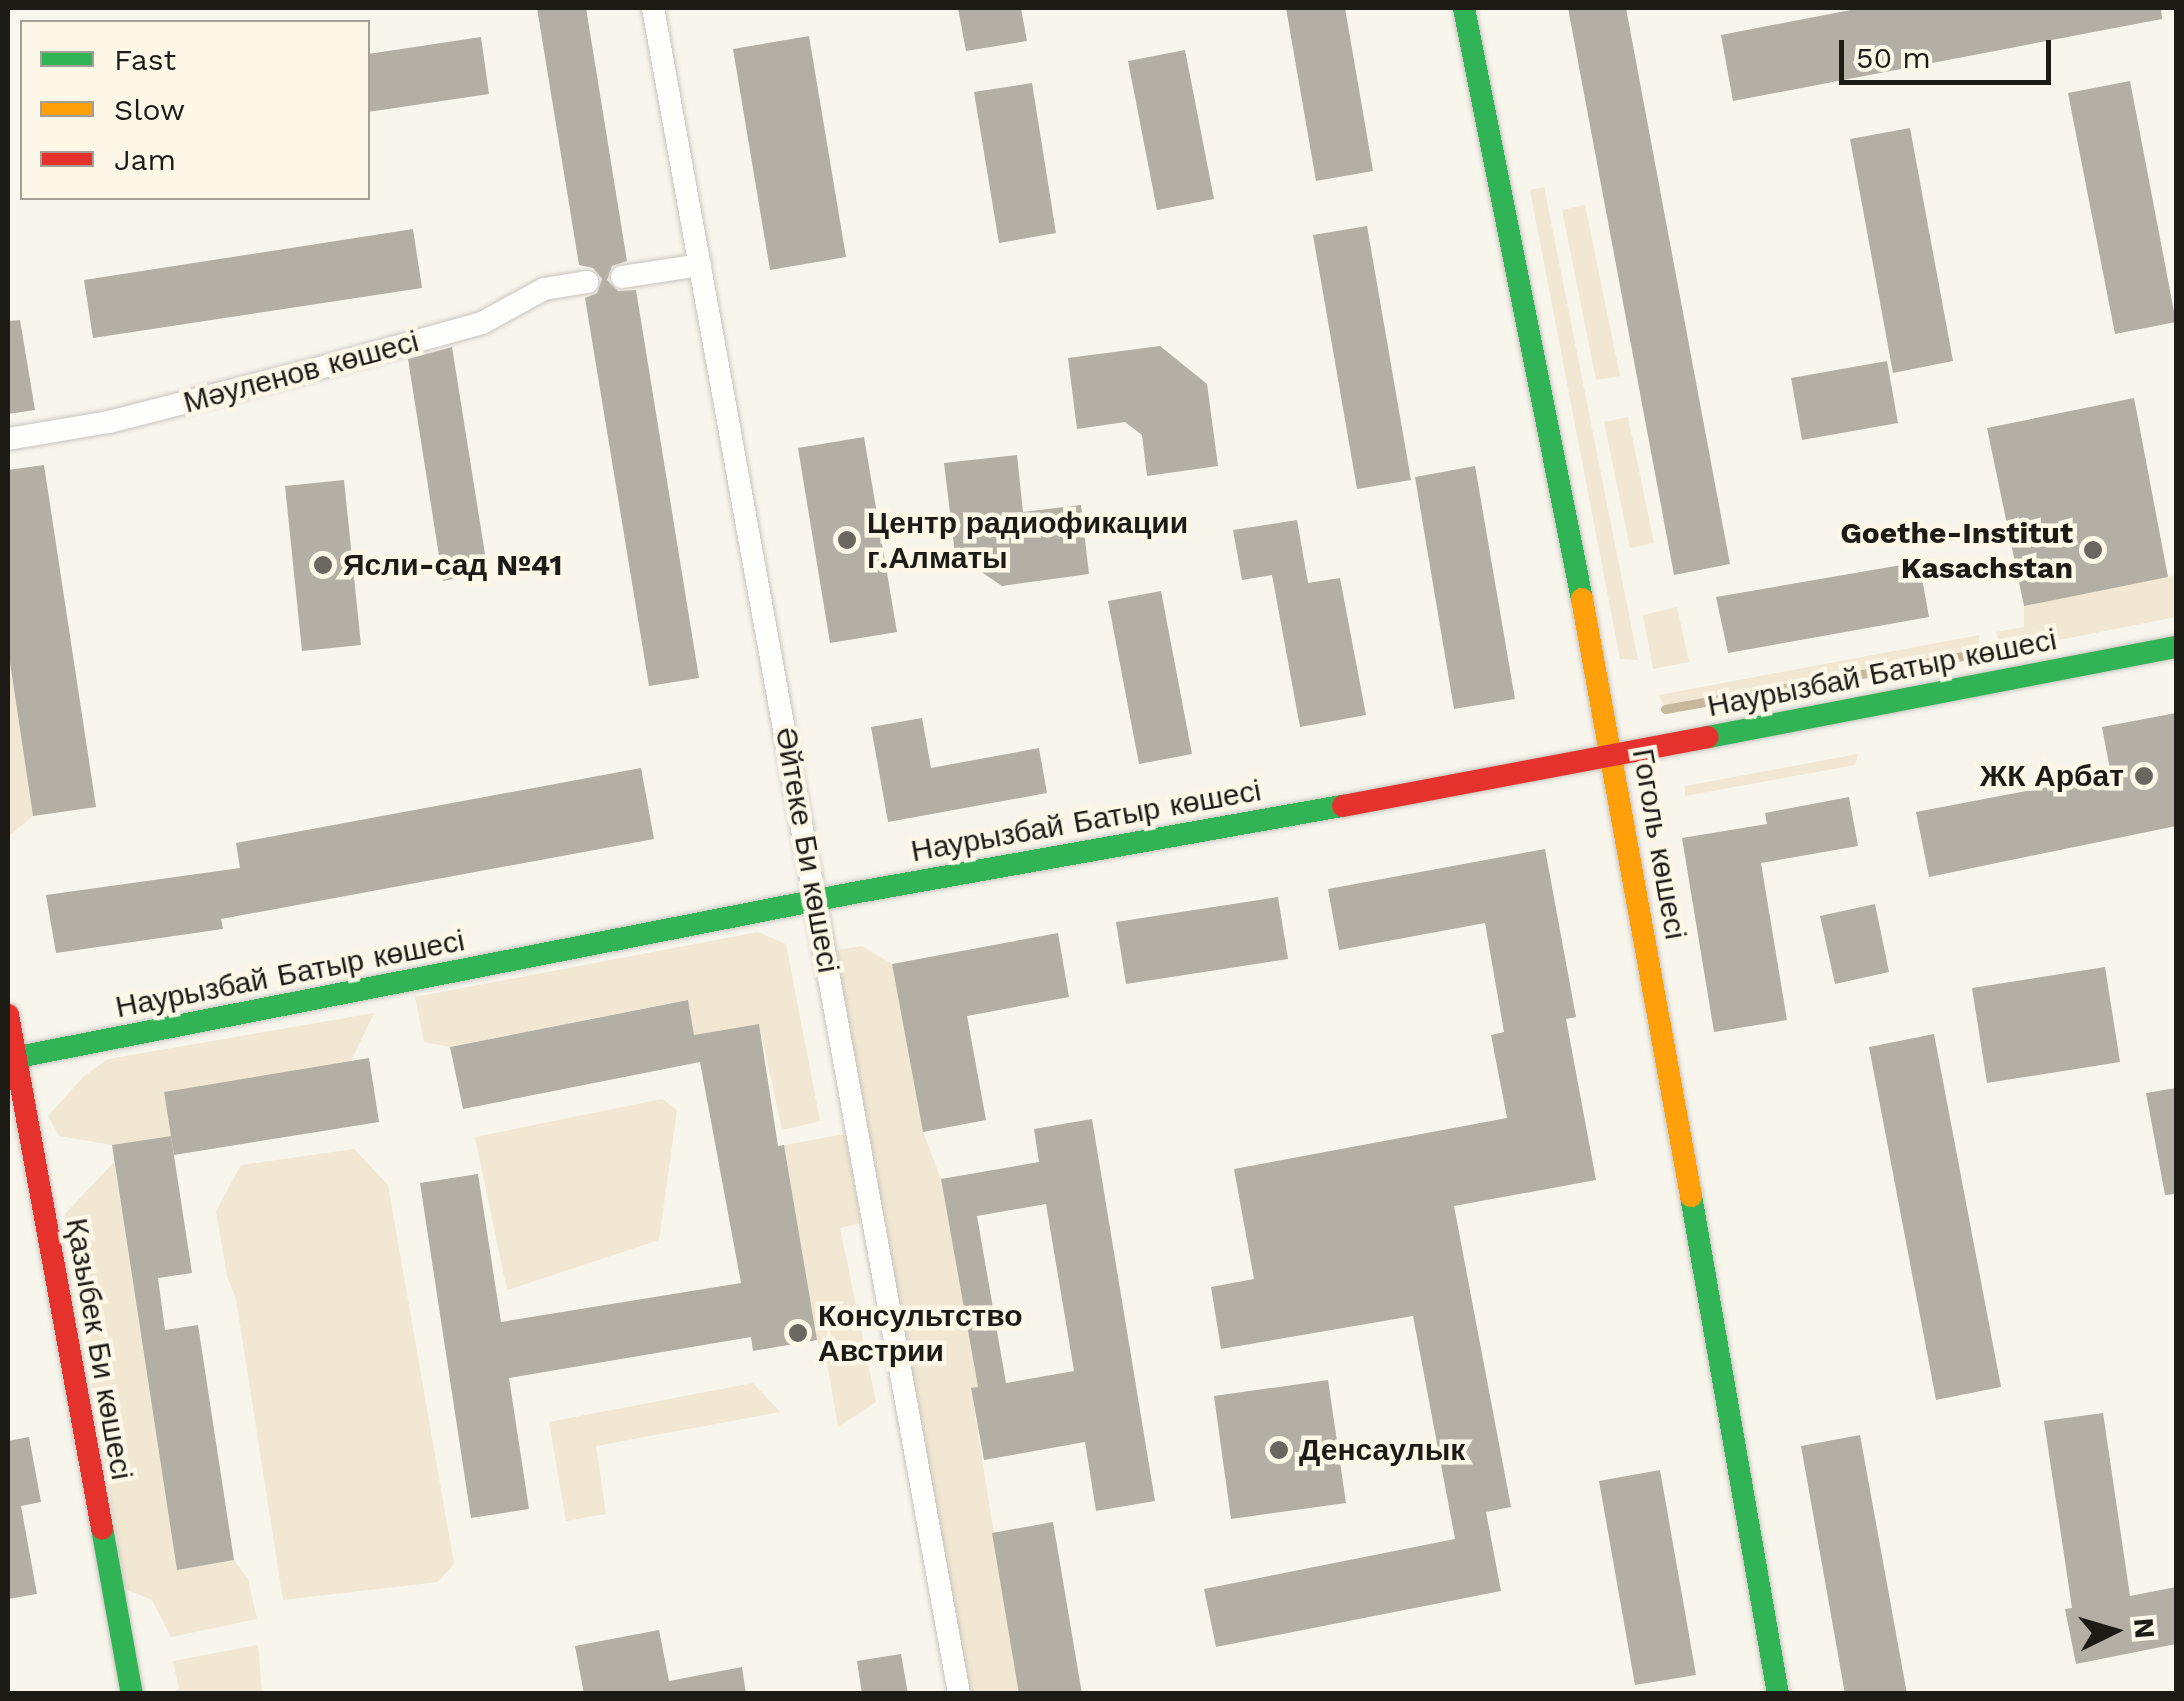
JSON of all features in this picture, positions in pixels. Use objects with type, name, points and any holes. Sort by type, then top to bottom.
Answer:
[{"type":"main road","name":"Гоголь көшесі","points":[[1464,8],[1614,755],[1778,1694]]},
{"type":"main road","name":"Наурызбай Батыр көшесі","points":[[12,1059],[817,900],[1614,755],[2176,647]]},
{"type":"main road","name":"Қазыбек Би көшесі","points":[[8,1016],[12,1059],[132,1694]]},
{"type":"street","name":"Әйтеке Би көшесі","points":[[653,8],[959,1694]]},
{"type":"street","points":[[622,277],[700,265]]},
{"type":"street","name":"Мәуленов көшесі","points":[[8,439],[109,422],[316,369],[482,323],[544,289],[587,282]]},
{"type":"shaded area","points":[[1544,187],[1638,660],[1620,659],[1530,190]]},
{"type":"shaded area","points":[[1585,205],[1620,376],[1596,380],[1562,210]]},
{"type":"shaded area","points":[[1628,417],[1654,543],[1630,548],[1604,422]]},
{"type":"shaded area","points":[[2176,575],[2176,617],[2003,651],[1996,632],[2024,627],[2024,606]]},
{"type":"shaded area","points":[[1677,607],[1689,662],[1653,669],[1643,615]]},
{"type":"shaded area","points":[[1979,635],[1979,653],[1665,709],[1659,695]]},
{"type":"shaded area","points":[[8,649],[33,816],[8,837]]},
{"type":"shaded area","points":[[1858,754],[1855,765],[1685,796],[1685,786]]},
{"type":"shaded area","points":[[758,932],[786,944],[820,1121],[782,1130],[759,1024],[706,1033],[695,1042],[687,1000],[450,1047],[424,1042],[415,997]]},
{"type":"shaded area","points":[[862,946],[892,964],[923,1132],[941,1179],[978,1387],[971,1389],[1019,1693],[959,1693],[826,952]]},
{"type":"shaded area","points":[[374,1013],[351,1061],[164,1092],[171,1136],[112,1145],[59,1136],[48,1116],[84,1076],[108,1059]]},
{"type":"shaded area","points":[[662,1099],[677,1110],[659,1240],[507,1290],[475,1137]]},
{"type":"shaded area","points":[[846,1134],[861,1223],[840,1228],[876,1402],[838,1427],[827,1363],[817,1340],[784,1145]]},
{"type":"shaded area","points":[[354,1149],[388,1185],[454,1564],[438,1582],[283,1600],[236,1299],[227,1276],[216,1211],[241,1165]]},
{"type":"shaded area","points":[[114,1162],[177,1569],[234,1560],[248,1579],[257,1619],[171,1637],[152,1600],[125,1589],[65,1214]]},
{"type":"shaded area","points":[[753,1383],[780,1412],[596,1446],[606,1514],[566,1521],[549,1422]]},
{"type":"shaded area","points":[[258,1645],[262,1693],[173,1693],[179,1689],[173,1661]]},
{"type":"building","points":[[537,8],[586,8],[627,261],[612,266],[607,280],[618,291],[636,290],[699,678],[649,686],[585,298],[597,293],[602,279],[593,268],[579,265]]},
{"type":"building","points":[[958,8],[1021,8],[1027,41],[966,51]]},
{"type":"building","points":[[1286,8],[1345,8],[1373,171],[1316,181]]},
{"type":"building","points":[[1568,8],[1626,8],[1730,564],[1674,575]]},
{"type":"building","points":[[1861,8],[2161,8],[2162,19],[1733,101],[1721,35]]},
{"type":"building","points":[[809,36],[846,257],[770,270],[733,49]]},
{"type":"building","points":[[481,37],[489,94],[370,112],[370,54]]},
{"type":"building","points":[[1185,50],[1214,199],[1157,210],[1128,61]]},
{"type":"building","points":[[2130,81],[2176,322],[2115,334],[2068,93]]},
{"type":"building","points":[[1032,83],[1056,233],[999,243],[974,92]]},
{"type":"building","points":[[1910,128],[1953,361],[1893,373],[1850,139]]},
{"type":"building","points":[[1367,226],[1411,480],[1357,489],[1313,235]]},
{"type":"building","points":[[413,229],[422,288],[93,338],[84,280]]},
{"type":"building","points":[[20,320],[35,410],[8,414],[8,321]]},
{"type":"building","points":[[1160,346],[1207,384],[1218,466],[1147,476],[1142,435],[1125,422],[1077,429],[1068,358]]},
{"type":"building","points":[[452,347],[488,573],[443,581],[408,359]]},
{"type":"building","points":[[1887,361],[1898,423],[1802,440],[1791,378]]},
{"type":"building","points":[[2134,398],[2168,577],[2024,606],[1987,428]]},
{"type":"building","name":"Центр радиофикации г.Алматы","points":[[864,437],[897,632],[830,643],[798,448]]},
{"type":"building","points":[[1017,455],[1023,512],[1081,505],[1089,574],[1002,586],[955,554],[944,463]]},
{"type":"building","points":[[44,465],[96,807],[33,816],[8,649],[8,470]]},
{"type":"building","points":[[1475,466],[1515,699],[1454,709],[1415,477]]},
{"type":"building","name":"Ясли-сад №41","points":[[344,480],[361,645],[302,651],[285,486]]},
{"type":"building","points":[[1297,520],[1308,583],[1340,578],[1366,715],[1300,727],[1272,575],[1242,580],[1233,530]]},
{"type":"building","points":[[1919,562],[1929,617],[1728,653],[1716,597]]},
{"type":"building","points":[[1161,591],[1192,754],[1139,764],[1108,601]]},
{"type":"building","points":[[2176,713],[2176,826],[1929,877],[1916,812],[2111,775],[2102,727]]},
{"type":"building","points":[[922,718],[931,768],[1039,748],[1047,793],[888,822],[871,727]]},
{"type":"building","points":[[641,768],[654,839],[221,919],[223,929],[56,953],[46,895],[240,868],[236,843]]},
{"type":"building","points":[[1849,797],[1858,846],[1761,863],[1787,1020],[1714,1032],[1682,838],[1767,824],[1765,813]]},
{"type":"building","points":[[1545,849],[1576,1017],[1566,1019],[1596,1180],[1454,1206],[1511,1507],[1486,1512],[1501,1591],[1216,1647],[1204,1589],[1455,1539],[1413,1316],[1221,1349],[1211,1287],[1254,1279],[1234,1169],[1507,1118],[1491,1035],[1504,1032],[1485,923],[1339,950],[1328,889]]},
{"type":"building","points":[[1278,897],[1288,959],[1126,984],[1116,922]]},
{"type":"building","points":[[1875,904],[1889,972],[1835,984],[1820,916]]},
{"type":"building","points":[[1058,933],[1069,997],[967,1016],[986,1120],[923,1132],[892,964]]},
{"type":"building","points":[[2105,967],[2120,1062],[1987,1083],[1972,988]]},
{"type":"building","points":[[688,1000],[694,1035],[759,1024],[778,1146],[784,1145],[817,1340],[753,1351],[751,1337],[509,1378],[529,1509],[471,1518],[420,1183],[478,1174],[501,1322],[741,1283],[700,1062],[463,1109],[450,1047]]},
{"type":"building","points":[[1934,1034],[2001,1387],[1936,1400],[1869,1047]]},
{"type":"building","points":[[369,1058],[379,1122],[174,1155],[164,1092]]},
{"type":"building","points":[[2176,1088],[2176,1194],[2165,1195],[2146,1093]]},
{"type":"building","points":[[1092,1119],[1155,1501],[1096,1511],[1085,1442],[984,1460],[971,1388],[978,1387],[941,1179],[1039,1162],[1034,1129]],"holes":[[[1046,1204],[1074,1371],[1006,1383],[977,1216]]]},
{"type":"building","points":[[171,1136],[192,1273],[158,1278],[165,1330],[198,1325],[234,1560],[177,1570],[112,1145]]},
{"type":"building","name":"Денсаулык","points":[[1328,1380],[1346,1503],[1231,1519],[1214,1396]]},
{"type":"building","points":[[2103,1413],[2130,1596],[2176,1587],[2176,1644],[2076,1664],[2065,1609],[2072,1608],[2044,1421]]},
{"type":"building","points":[[1860,1435],[1907,1694],[1845,1694],[1801,1446]]},
{"type":"building","points":[[29,1437],[41,1502],[21,1506],[37,1594],[8,1599],[8,1441]]},
{"type":"building","points":[[1660,1470],[1696,1675],[1635,1685],[1599,1481]]},
{"type":"building","points":[[1053,1522],[1082,1694],[1019,1694],[992,1533]]},
{"type":"building","points":[[659,1630],[669,1681],[742,1667],[746,1694],[584,1694],[575,1646]]},
{"type":"building","points":[[901,1654],[908,1694],[862,1694],[857,1661]]},
{"type":"waterway","points":[[1665,709],[1979,653]]},
{"type":"traffic: fast","points":[[1464,8],[1582,599]]},
{"type":"traffic: fast","points":[[1708,737],[2176,647]]},
{"type":"traffic: fast","points":[[8,1059],[853,893],[1343,806]]},
{"type":"traffic: fast","points":[[1691,1196],[1778,1694]]},
{"type":"traffic: fast","points":[[102,1528],[132,1694]]},
{"type":"traffic: slow","points":[[1582,599],[1691,1196]]},
{"type":"traffic: jam","points":[[1343,806],[1708,737]]},
{"type":"traffic: jam","points":[[8,1015],[102,1528]]},
{"type":"place","name":"Центр радиофикации г.Алматы","points":[[847,540]]},
{"type":"place","name":"Goethe-Institut Kasachstan","points":[[2093,550]]},
{"type":"place","name":"Ясли-сад №41","points":[[323,565]]},
{"type":"place","name":"ЖК Арбат","points":[[2144,776]]},
{"type":"place","name":"Консультство Австрии","points":[[798,1333]]},
{"type":"place","name":"Денсаулык","points":[[1279,1450]]}]
